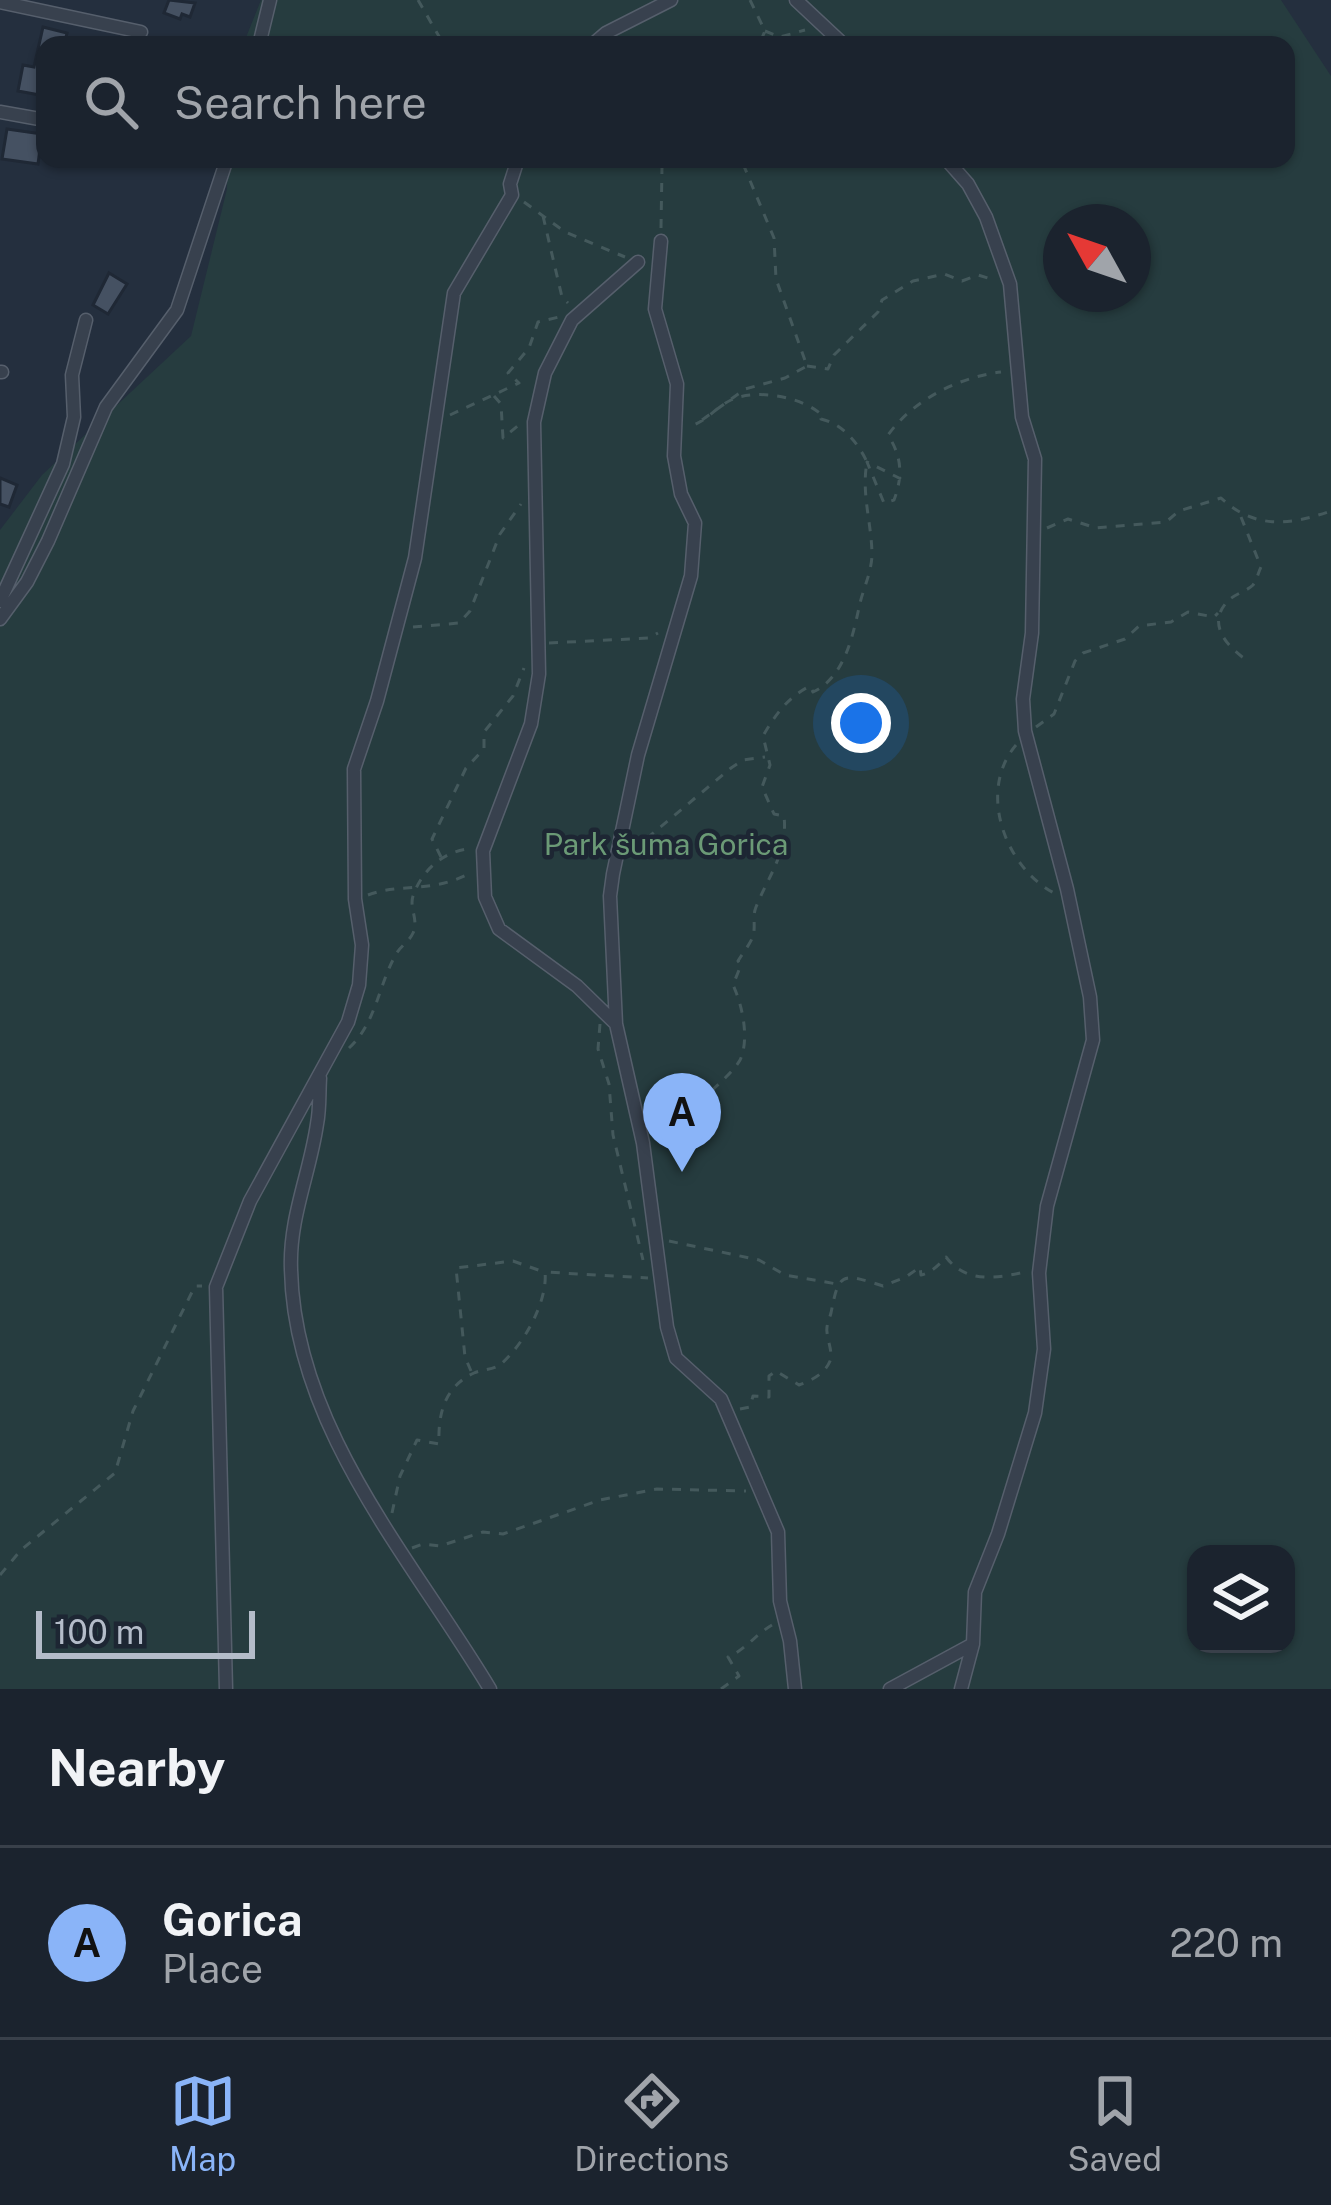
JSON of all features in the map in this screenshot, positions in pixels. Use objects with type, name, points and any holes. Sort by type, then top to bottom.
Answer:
[{"type":"street","points":[[261,36],[270,0]]},
{"type":"street","points":[[602,36],[671,0]]},
{"type":"street","points":[[796,0],[836,36]]},
{"type":"street","points":[[0,2],[141,32]]},
{"type":"street","points":[[0,112],[36,118]]},
{"type":"street","points":[[0,619],[48,541],[106,407],[177,310],[224,168]]},
{"type":"street","points":[[226,1689],[216,1287],[250,1202],[348,1022],[358,985],[362,945],[355,899],[354,769],[415,558],[454,293],[512,195],[509,184],[515,168]]},
{"type":"street","points":[[954,168],[986,217],[1010,284],[1022,417],[1035,459],[1033,633],[1023,699],[1025,734],[1068,895],[1090,998],[1093,1040],[1047,1207],[1039,1273],[1044,1349],[1035,1413],[1005,1514],[975,1592],[973,1644],[961,1689]]},
{"type":"street","points":[[661,241],[656,309],[677,384],[674,456],[681,494],[694,523],[691,576],[638,755],[616,859],[610,896],[612,1020],[644,1143],[655,1238],[654,1278],[676,1358],[721,1399],[778,1532],[782,1619],[790,1641],[795,1689]]},
{"type":"street","points":[[612,1020],[577,986],[499,928],[485,897],[483,851],[531,724],[539,674],[537,410],[545,373],[576,315],[638,262]]},
{"type":"street","points":[[0,601],[63,464],[74,417],[72,375],[86,320]]},
{"type":"street","points":[[321,1070],[317,1124],[296,1213],[290,1273],[320,1407],[334,1442],[490,1689]]},
{"type":"street","points":[[890,1689],[973,1644]]},
{"type":"path","points":[[418,0],[439,36]]},
{"type":"path","points":[[750,0],[765,31],[778,36]]},
{"type":"path","points":[[784,36],[830,29]]},
{"type":"path","points":[[763,36],[765,31]]},
{"type":"path","points":[[661,241],[662,168]]},
{"type":"path","points":[[745,168],[774,238],[776,279],[807,366]]},
{"type":"path","points":[[512,195],[565,232],[638,262]]},
{"type":"path","points":[[542,214],[562,297],[576,315]]},
{"type":"path","points":[[700,423],[745,389],[785,379],[807,366],[828,369],[834,355],[878,312],[882,300],[913,280],[944,274],[962,281],[978,275],[1010,284]]},
{"type":"path","points":[[435,422],[519,383],[508,373],[529,348],[538,322],[576,315]]},
{"type":"path","points":[[675,431],[700,423],[736,399],[772,395],[802,402],[821,419],[832,420],[847,432],[867,462],[884,502],[894,500],[902,479],[887,434],[904,412],[973,378],[1020,369]]},
{"type":"path","points":[[493,395],[501,404],[506,440],[527,412],[537,410]]},
{"type":"path","points":[[867,462],[902,479]]},
{"type":"path","points":[[644,1143],[680,1118],[685,1108],[740,1061],[741,1001],[733,985],[738,961],[753,935],[758,902],[771,880],[786,833],[784,816],[773,814],[762,787],[770,765],[764,736],[774,716],[801,691],[809,686],[818,692],[828,683],[856,628],[871,567],[862,485],[867,462]]},
{"type":"path","points":[[394,633],[459,623],[470,611],[500,534],[537,477]]},
{"type":"path","points":[[1033,529],[1050,528],[1068,519],[1096,528],[1166,522],[1179,511],[1222,498],[1240,515],[1261,567],[1253,586],[1229,600],[1214,617],[1188,613],[1171,622],[1139,626],[1125,640],[1083,653],[1075,661],[1054,714],[1025,734],[1005,758],[994,793],[1010,844],[1028,875],[1053,893],[1068,895]]},
{"type":"path","points":[[1240,515],[1294,524],[1331,512]]},
{"type":"path","points":[[1218,613],[1217,628],[1231,649],[1248,661]]},
{"type":"path","points":[[616,859],[640,847],[743,760],[766,757]]},
{"type":"path","points":[[332,1052],[351,1047],[368,1027],[396,953],[413,934],[412,897],[423,874],[451,852],[483,851]]},
{"type":"path","points":[[355,899],[380,890],[418,890],[471,873]]},
{"type":"path","points":[[472,1374],[465,1357],[456,1268],[514,1262],[545,1272],[654,1278],[613,1135],[609,1084],[598,1049],[602,1018],[612,1020]]},
{"type":"path","points":[[655,1238],[759,1260],[785,1275],[837,1284],[860,1277],[883,1286],[920,1267],[921,1275],[926,1274],[946,1257],[958,1271],[980,1279],[1013,1276],[1019,1271],[1039,1273]]},
{"type":"path","points":[[386,1526],[400,1476],[417,1440],[439,1444],[443,1401],[452,1389],[472,1374],[498,1367],[532,1324],[546,1284],[545,1272]]},
{"type":"path","points":[[729,1422],[740,1409],[750,1407],[753,1396],[770,1397],[769,1376],[776,1372],[799,1385],[826,1368],[832,1355],[826,1323],[837,1284]]},
{"type":"path","points":[[0,1575],[21,1550],[115,1473],[133,1411],[195,1286],[216,1287]]},
{"type":"path","points":[[402,1551],[423,1544],[440,1546],[483,1532],[502,1534],[600,1500],[657,1490],[759,1490]]},
{"type":"path","points":[[721,1689],[739,1676],[728,1657],[782,1619]]},
{"type":"green space","name":"Park šuma Gorica","points":[[261,0],[1281,0],[1331,76],[1331,1689],[0,1689],[0,530],[42,475],[191,336],[227,189],[228,168],[1295,168],[1295,36],[247,36]]},
{"type":"building","points":[[169,0],[195,3],[190,17],[164,13]]},
{"type":"building","points":[[43,27],[67,33],[66,36],[41,36]]},
{"type":"building","points":[[36,58],[36,94],[18,91],[23,65],[34,67]]},
{"type":"building","points":[[7,129],[36,133],[36,164],[2,159]]},
{"type":"building","points":[[109,273],[127,284],[108,314],[93,305]]},
{"type":"building","points":[[0,478],[17,485],[9,507],[0,504]]},
{"type":"place","name":"Gorica","points":[[682,1172]]}]
